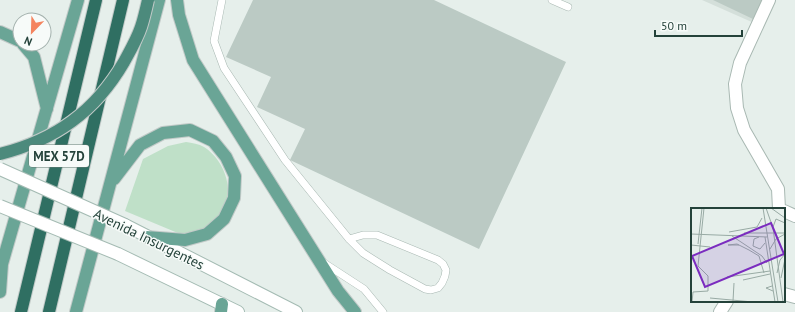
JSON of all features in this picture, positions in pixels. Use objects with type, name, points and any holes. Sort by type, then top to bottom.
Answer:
[{"type":"highway","name":"MEX 57D","points":[[21,312],[96,0]]},
{"type":"highway","name":"MEX 57D","points":[[49,312],[123,0]]},
{"type":"highway","points":[[0,154],[15,150],[46,137],[69,125],[97,100],[115,78],[131,51],[141,27],[148,0]]},
{"type":"main road","points":[[0,292],[1,266],[48,110],[78,0]]},
{"type":"main road","points":[[76,312],[159,0]]},
{"type":"main road","points":[[177,0],[179,14],[193,60],[338,291],[355,312]]},
{"type":"main road","points":[[769,0],[740,63],[735,84],[737,108],[744,130],[778,188],[779,208]]},
{"type":"main road","points":[[0,32],[12,37]]},
{"type":"main road","points":[[30,52],[34,57],[48,110]]},
{"type":"main road","points":[[110,183],[140,145],[163,133],[190,130],[213,141],[226,156],[235,176],[234,198],[224,218],[206,234],[185,240],[146,237]]},
{"type":"main road","name":"Avenida Insurgentes","points":[[0,169],[125,225],[296,312]]},
{"type":"main road","name":"Avenida Insurgentes","points":[[0,206],[118,254],[221,308],[238,312]]},
{"type":"main road","points":[[785,211],[795,216]]},
{"type":"main road","points":[[785,294],[795,297]]},
{"type":"main road","points":[[80,300],[86,312]]},
{"type":"main road","points":[[720,312],[726,302]]},
{"type":"lane","points":[[222,0],[214,41],[224,68],[284,160],[349,239],[363,253],[425,289],[431,290],[438,288],[445,276],[446,270],[443,264],[438,260],[377,235],[363,235],[349,239]]},
{"type":"lane","points":[[552,0],[568,7]]},
{"type":"lane","points":[[320,261],[364,289],[383,312]]},
{"type":"shaded area","points":[[702,0],[766,0],[754,23]]},
{"type":"green space","points":[[186,142],[202,146],[212,153],[223,170],[228,189],[224,208],[216,221],[199,231],[185,236],[125,211],[143,159],[168,146]]},
{"type":"building","points":[[253,0],[434,0],[566,62],[479,249],[290,160],[305,129],[257,107],[271,77],[226,57]]},
{"type":"building","points":[[713,0],[762,0],[753,19]]}]
